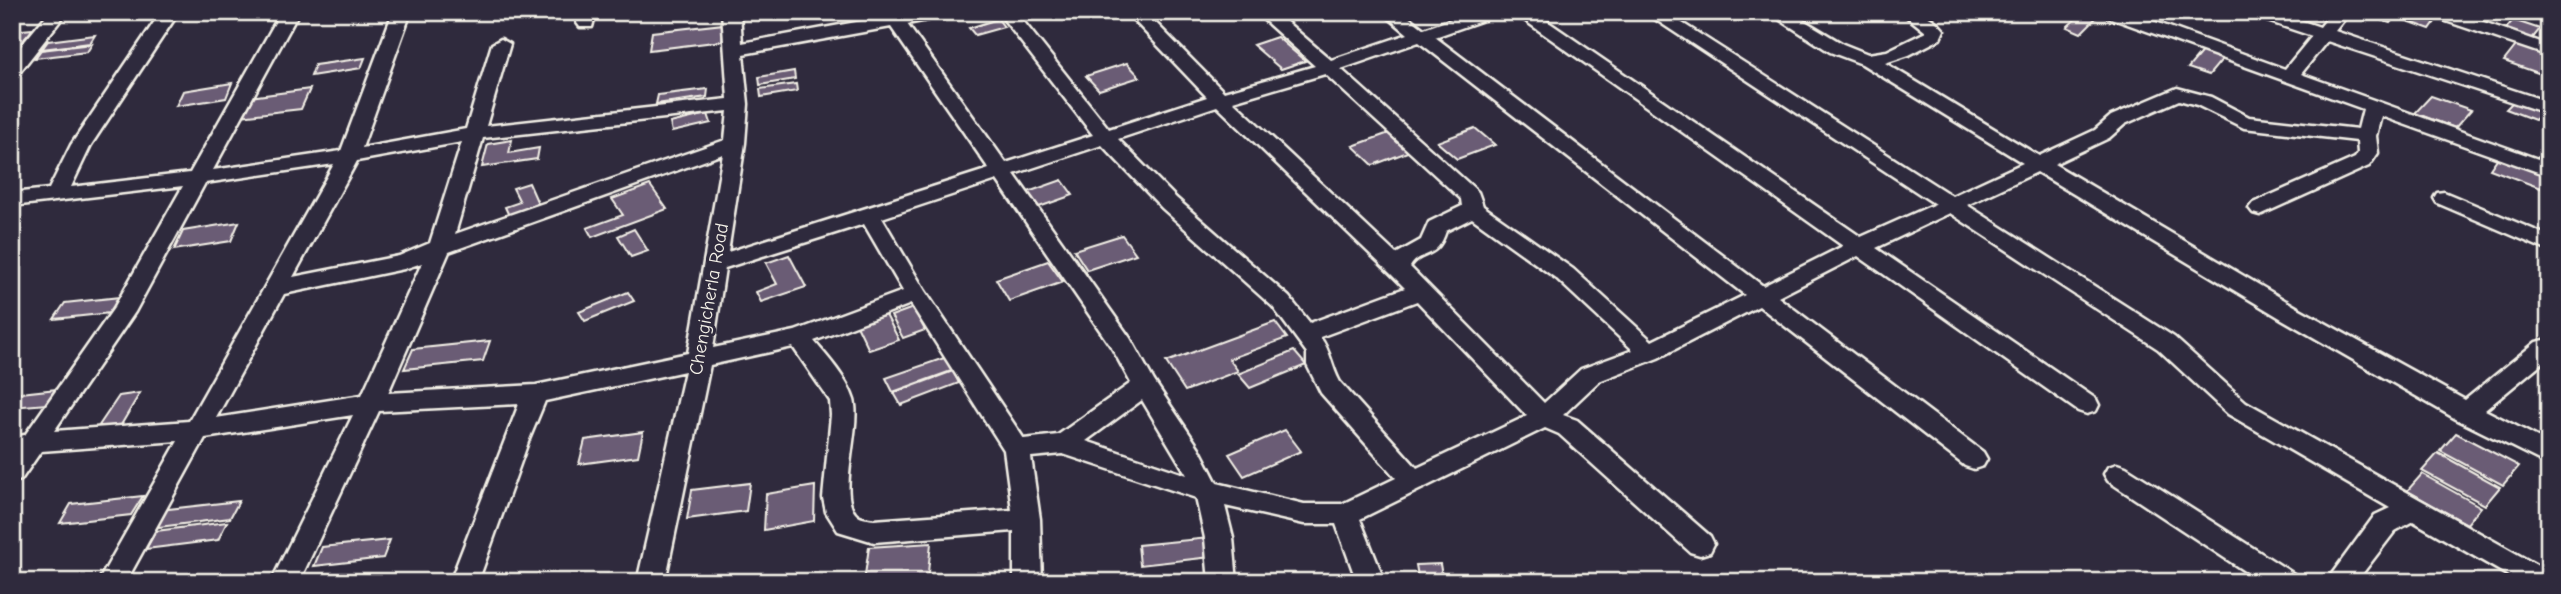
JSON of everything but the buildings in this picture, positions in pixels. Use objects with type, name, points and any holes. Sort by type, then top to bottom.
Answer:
[{"type":"street","points":[[12,69],[58,12]]},
{"type":"street","points":[[57,194],[81,145],[170,12]]},
{"type":"street","points":[[12,473],[23,444],[123,312],[290,12]]},
{"type":"street","points":[[111,582],[349,156],[401,12]]},
{"type":"street","name":"Chengicherla Road","points":[[651,582],[699,360],[735,143],[738,104],[731,12]]},
{"type":"street","points":[[733,50],[942,12]]},
{"type":"street","points":[[1007,12],[1105,137],[1169,203],[1281,302],[1319,352],[1320,365],[1330,387],[1412,480]]},
{"type":"street","points":[[1135,12],[1220,99],[1399,270],[1544,418],[1568,427],[1700,544]]},
{"type":"street","points":[[1264,12],[1424,151],[1471,198],[1473,209],[1565,274],[1650,352]]},
{"type":"street","points":[[1391,12],[1974,458]]},
{"type":"street","points":[[716,263],[1000,173],[1220,99],[1327,68],[1489,12]]},
{"type":"street","points":[[1522,12],[1857,248],[2087,405]]},
{"type":"street","points":[[1653,12],[2166,343],[2190,364],[2208,386],[2237,408],[2543,582]]},
{"type":"street","points":[[1777,12],[1838,47],[1868,60],[2303,323],[2465,413],[2549,456]]},
{"type":"street","points":[[1868,60],[1910,48],[1934,35],[1935,30],[1929,23],[1910,12]]},
{"type":"street","points":[[2111,12],[2549,170]]},
{"type":"street","points":[[2258,12],[2549,108]]},
{"type":"street","points":[[2290,75],[2341,12]]},
{"type":"street","points":[[2437,12],[2549,51]]},
{"type":"street","points":[[895,21],[1118,338],[1145,386],[1182,438],[1197,465],[1218,531],[1223,582]]},
{"type":"street","points":[[285,582],[371,403],[440,247],[501,44]]},
{"type":"street","points":[[1017,449],[1064,444],[1206,491],[1304,514],[1345,514],[1544,418],[1590,375],[1650,352],[1857,248],[2102,134],[2118,120],[2177,94],[2204,101],[2244,122],[2366,136]]},
{"type":"street","points":[[12,200],[197,178],[349,156],[476,133],[738,104]]},
{"type":"street","points":[[2260,208],[2362,162],[2368,153],[2366,136],[2373,107]]},
{"type":"street","points":[[276,288],[404,262],[735,143]]},
{"type":"street","points":[[2444,198],[2549,244]]},
{"type":"street","points":[[1399,270],[1399,263],[1405,257],[1431,244],[1437,227],[1473,209]]},
{"type":"street","points":[[870,215],[916,294],[1017,449],[1027,519],[1028,582]]},
{"type":"street","points":[[1305,334],[1420,291]]},
{"type":"street","points":[[23,444],[197,430],[371,403],[536,394],[799,338],[916,294]]},
{"type":"street","points":[[799,338],[842,398],[844,415],[835,487],[839,512],[850,525],[874,531],[1027,519]]},
{"type":"street","points":[[2465,413],[2544,348],[2549,347]]},
{"type":"street","points":[[1064,444],[1145,386]]},
{"type":"street","points":[[464,582],[515,442],[536,394]]},
{"type":"street","points":[[2117,474],[2284,582]]},
{"type":"street","points":[[2340,582],[2385,523],[2414,508]]},
{"type":"street","points":[[1345,514],[1371,582]]}]
